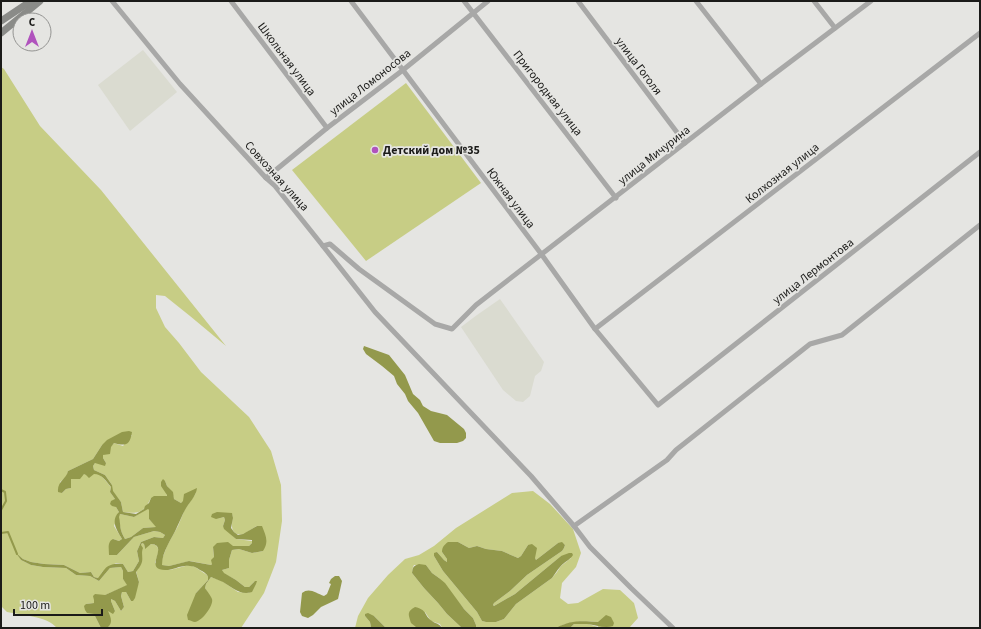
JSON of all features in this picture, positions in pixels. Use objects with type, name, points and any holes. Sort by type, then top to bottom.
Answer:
[{"type":"main road","points":[[1,21],[31,1]]},
{"type":"main road","points":[[1,33],[40,1]]},
{"type":"street","name":"Совхозная улица","points":[[112,1],[180,84],[275,186],[375,312],[531,476],[595,552],[674,628]]},
{"type":"street","name":"Школьная улица","points":[[231,1],[327,128]]},
{"type":"street","name":"Южная улица","points":[[351,1],[542,255],[595,329],[658,405]]},
{"type":"street","name":"Пригородная улица","points":[[464,1],[616,198]]},
{"type":"street","name":"улица Ломоносова","points":[[266,178],[488,1]]},
{"type":"street","name":"улица Гоголя","points":[[578,1],[685,143]]},
{"type":"street","points":[[696,1],[761,84]]},
{"type":"street","points":[[814,1],[835,28]]},
{"type":"street","name":"улица Мичурина","points":[[323,246],[330,244],[359,269],[435,324],[452,329],[476,305],[616,198],[761,84],[871,1]]},
{"type":"street","name":"Колхозная улица","points":[[595,329],[980,33]]},
{"type":"street","name":"улица Лермонтова","points":[[658,405],[980,152]]},
{"type":"street","points":[[574,526],[667,460],[676,450],[810,344],[842,335],[980,225]]},
{"type":"shaded area","points":[[143,50],[177,92],[130,131],[98,85]]},
{"type":"shaded area","points":[[1,67],[4,69],[40,126],[101,190],[226,346],[165,296],[156,295],[156,308],[165,327],[201,372],[249,417],[271,451],[281,485],[282,521],[276,562],[264,593],[241,628],[104,628],[108,627],[105,607],[98,606],[98,602],[102,602],[110,612],[115,611],[111,599],[115,601],[121,611],[124,607],[121,596],[122,592],[126,592],[131,601],[139,582],[136,571],[141,562],[142,543],[144,544],[145,548],[151,544],[157,546],[158,554],[155,563],[170,570],[189,565],[207,575],[208,580],[196,593],[212,600],[205,588],[211,577],[222,581],[238,592],[249,593],[255,581],[249,587],[245,587],[223,573],[222,570],[229,568],[229,560],[232,550],[239,549],[252,553],[263,551],[257,526],[245,533],[237,534],[232,528],[232,514],[216,519],[224,517],[225,520],[223,526],[236,539],[252,541],[249,546],[213,547],[214,557],[211,565],[190,561],[169,566],[161,565],[167,546],[185,509],[196,493],[181,503],[174,499],[172,492],[165,481],[167,496],[151,498],[143,510],[133,513],[123,512],[121,502],[112,491],[112,485],[105,475],[94,470],[93,466],[95,463],[106,463],[103,455],[114,443],[123,446],[132,435],[102,445],[93,459],[68,471],[67,476],[60,482],[62,493],[66,489],[71,488],[71,479],[84,474],[98,474],[102,476],[111,487],[110,492],[115,499],[116,507],[119,512],[114,526],[122,539],[119,541],[113,539],[117,555],[134,537],[154,531],[165,535],[163,538],[154,537],[141,542],[137,551],[139,561],[133,571],[128,572],[123,564],[116,563],[102,572],[98,578],[94,577],[91,572],[80,573],[64,565],[31,562],[18,555],[21,560],[31,565],[66,568],[76,575],[90,576],[99,581],[110,568],[121,567],[123,571],[123,579],[128,585],[94,600],[94,603],[86,604],[94,614],[101,628],[57,628],[53,624],[40,618],[7,612],[1,606]]},
{"type":"shaded area","points":[[406,83],[481,183],[366,261],[292,170]]},
{"type":"shaded area","points":[[500,299],[544,362],[541,371],[535,376],[530,396],[523,402],[516,401],[503,390],[461,327]]},
{"type":"shaded area","points":[[364,346],[389,355],[405,375],[413,394],[420,400],[423,406],[431,411],[447,415],[464,429],[466,438],[457,443],[440,443],[434,441],[418,413],[397,384],[394,376],[366,354],[363,349]]},
{"type":"shaded area","points":[[122,432],[132,432],[130,440],[124,445],[114,443],[111,447],[110,454],[103,455],[106,463],[105,466],[95,463],[93,466],[94,470],[105,475],[112,485],[113,491],[121,502],[123,512],[136,514],[144,509],[154,496],[167,496],[161,486],[163,479],[173,492],[174,499],[181,503],[183,501],[184,494],[197,488],[165,550],[162,565],[169,566],[189,561],[211,565],[211,560],[214,557],[213,547],[217,543],[228,542],[233,546],[249,546],[252,543],[252,540],[236,539],[224,529],[224,517],[216,519],[211,517],[212,514],[217,512],[232,513],[233,518],[231,528],[238,535],[243,534],[257,526],[262,526],[266,536],[266,545],[263,551],[252,553],[239,549],[232,550],[229,560],[229,568],[222,570],[224,573],[245,587],[249,587],[257,581],[252,592],[240,592],[211,577],[205,588],[212,599],[211,606],[204,617],[198,621],[194,622],[188,620],[187,615],[196,593],[208,580],[207,575],[192,566],[182,566],[167,570],[159,569],[156,567],[158,548],[156,545],[151,544],[145,549],[144,544],[142,543],[141,545],[143,548],[141,565],[136,572],[139,582],[135,598],[131,601],[126,592],[122,592],[121,596],[124,607],[121,611],[115,601],[111,599],[115,611],[113,614],[108,611],[111,618],[111,623],[108,627],[101,628],[94,614],[87,613],[84,606],[86,604],[94,603],[93,596],[95,594],[105,595],[127,585],[123,579],[123,571],[121,567],[110,568],[99,581],[90,576],[76,575],[66,568],[31,565],[21,560],[16,553],[23,559],[31,562],[64,565],[80,573],[91,572],[94,577],[98,578],[108,566],[112,564],[123,564],[128,572],[133,571],[139,561],[137,551],[141,542],[154,537],[163,538],[165,535],[154,531],[134,537],[117,555],[109,555],[111,540],[113,539],[119,541],[122,539],[115,526],[116,515],[119,512],[116,507],[110,504],[111,501],[115,499],[110,492],[111,487],[104,478],[94,474],[89,478],[84,474],[80,479],[71,479],[71,488],[66,489],[62,493],[58,492],[59,485],[68,471],[93,459],[107,440]],"holes":[[[148,509],[149,519],[156,527],[143,528],[131,537],[125,539],[120,528],[120,514],[134,517]]]},
{"type":"shaded area","points":[[533,491],[550,504],[573,529],[581,553],[576,567],[562,583],[560,598],[568,604],[578,603],[603,589],[620,590],[634,603],[638,618],[629,628],[570,628],[574,624],[588,624],[598,627],[598,622],[576,622],[556,628],[476,628],[473,618],[439,578],[432,573],[426,565],[414,565],[412,573],[447,614],[462,628],[442,628],[440,624],[431,621],[425,612],[416,628],[386,628],[374,616],[365,616],[373,628],[355,628],[358,616],[368,598],[388,575],[405,559],[419,555],[434,546],[456,528],[512,493]],"holes":[[[458,542],[469,548],[477,546],[502,551],[518,558],[528,545],[536,560],[558,543],[565,545],[562,551],[527,575],[510,591],[494,603],[494,606],[515,594],[561,556],[571,558],[561,566],[552,578],[516,604],[504,619],[496,622],[486,622],[482,621],[477,612],[443,571],[434,556],[437,552],[447,562],[447,559],[442,552]]]},
{"type":"shaded area","points":[[148,508],[149,519],[157,527],[143,528],[131,537],[125,539],[118,517],[120,514],[134,517]]},
{"type":"shaded area","points":[[448,542],[458,542],[469,548],[477,546],[502,551],[518,558],[528,545],[532,544],[537,548],[536,560],[558,543],[562,542],[565,545],[562,551],[527,575],[510,591],[494,603],[494,606],[515,594],[561,556],[569,553],[572,553],[573,555],[559,568],[552,578],[516,604],[504,619],[496,622],[486,622],[482,621],[477,612],[443,571],[434,556],[434,553],[437,552],[447,562],[442,549]]},
{"type":"shaded area","points":[[419,564],[426,565],[432,573],[445,583],[464,609],[473,618],[476,628],[462,628],[447,614],[412,573],[414,567]]},
{"type":"shaded area","points":[[335,576],[339,576],[342,581],[338,599],[321,607],[308,618],[302,616],[300,612],[302,593],[305,591],[310,591],[324,596],[327,594],[331,584],[329,583],[331,579]]},
{"type":"shaded area","points":[[415,607],[424,611],[433,622],[439,624],[442,628],[416,628],[411,623],[409,614],[410,610]]},
{"type":"shaded area","points":[[368,613],[374,616],[386,628],[371,627],[370,622],[365,616],[365,614]]},
{"type":"shaded area","points":[[606,615],[611,617],[614,623],[613,626],[604,627],[587,624],[574,624],[570,628],[556,628],[576,622],[598,622]]},
{"type":"waterway","points":[[1,490],[5,492],[6,501],[1,510]]},
{"type":"waterway","points":[[1,533],[8,532],[17,554]]},
{"type":"place","name":"Детский дом №35","points":[[375,150]]}]
